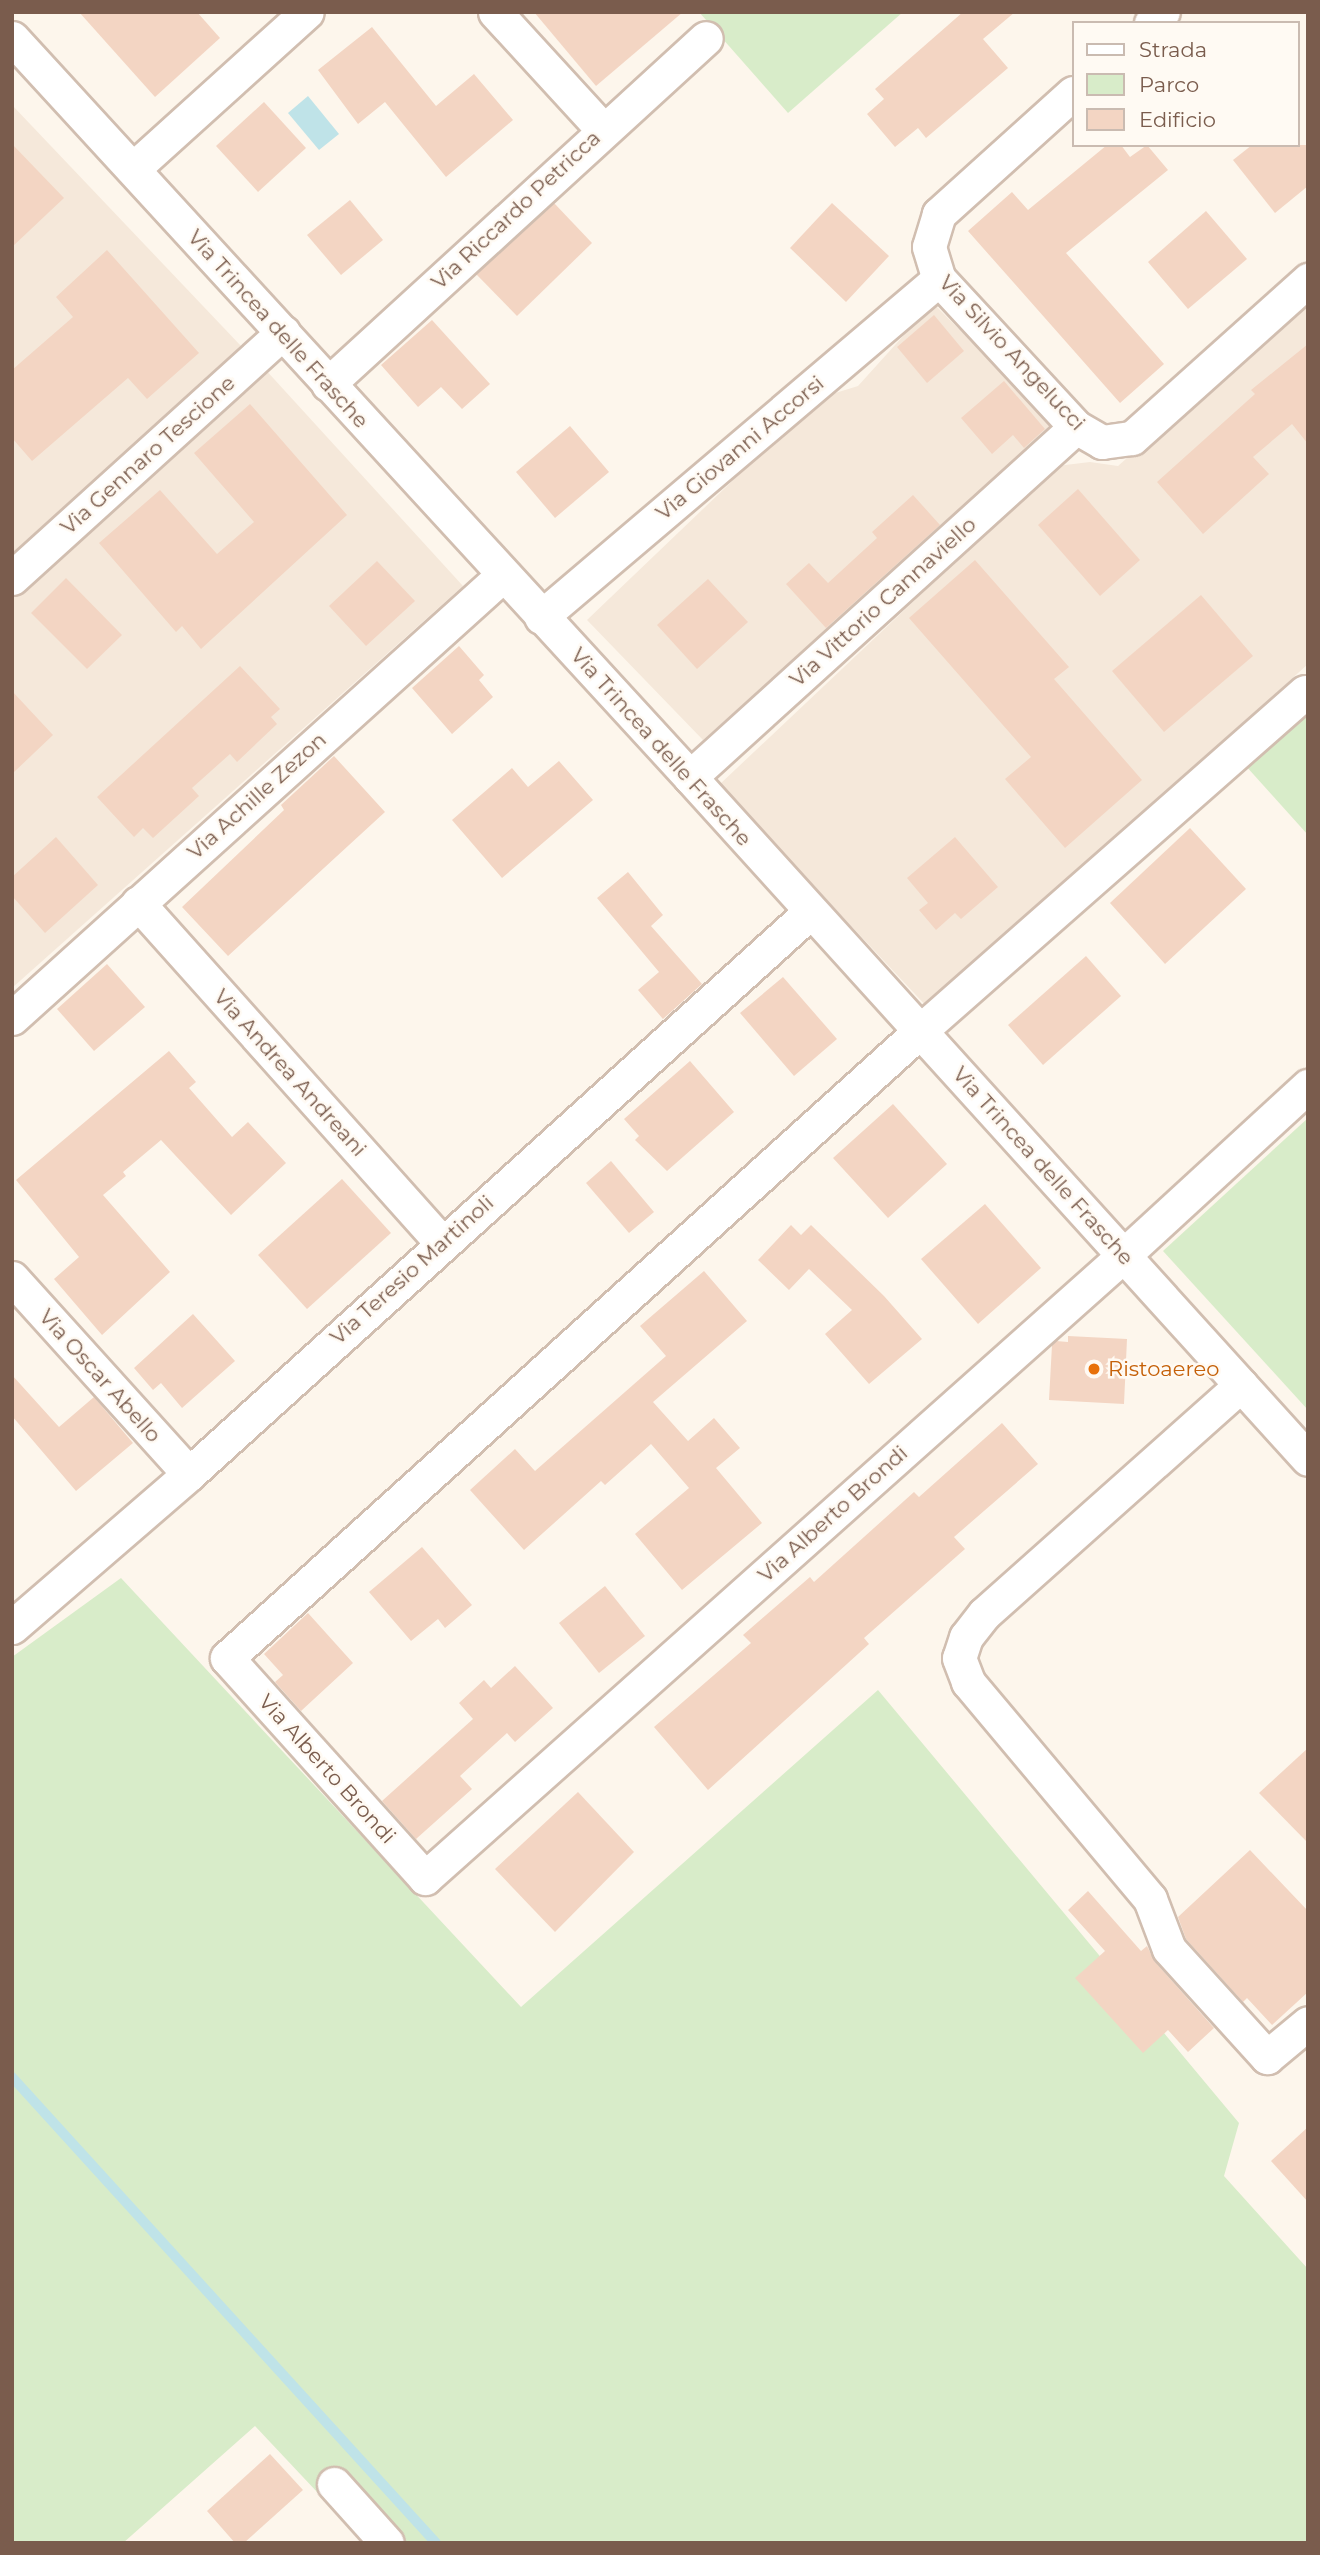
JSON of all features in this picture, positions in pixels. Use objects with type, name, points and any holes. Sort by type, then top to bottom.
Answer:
[{"type":"street","points":[[133,169],[307,12]]},
{"type":"street","points":[[495,12],[603,130]]},
{"type":"street","name":"Via Trincea delle Frasche","points":[[12,38],[284,332],[328,384],[1308,1459]]},
{"type":"street","name":"Via Riccardo Petricca","points":[[328,384],[706,38]]},
{"type":"street","name":"Via Silvio Angelucci","points":[[1072,94],[939,214],[929,247],[939,279],[1076,427],[1102,442],[1132,438],[1308,280]]},
{"type":"street","name":"Via Giovanni Accorsi","points":[[541,617],[939,279]]},
{"type":"street","name":"Via Gennaro Tescione","points":[[12,578],[284,332]]},
{"type":"street","name":"Via Vittorio Cannaviello","points":[[690,778],[1076,427]]},
{"type":"street","name":"Via Achille Zezon","points":[[12,1018],[503,576]]},
{"type":"street","points":[[919,1032],[1305,692]]},
{"type":"street","name":"Via Andrea Andreani","points":[[138,903],[442,1243]]},
{"type":"street","name":"Via Teresio Martinoli","points":[[12,1627],[189,1474],[810,912]]},
{"type":"street","name":"Via Alberto Brondi","points":[[919,1032],[227,1658],[425,1878],[1124,1255]]},
{"type":"street","points":[[1124,1255],[1308,1086]]},
{"type":"street","name":"Via Oscar Abello","points":[[12,1278],[189,1474]]},
{"type":"street","points":[[1241,1385],[984,1614],[966,1637],[959,1658],[968,1682],[1150,1899],[1168,1949],[1267,2057],[1308,2023]]},
{"type":"street","points":[[334,2484],[387,2543]]},
{"type":"shaded area","points":[[12,105],[241,346],[12,555]]},
{"type":"shaded area","points":[[1308,297],[1308,664],[929,1009],[719,785],[1057,466],[1090,462],[1118,466]]},
{"type":"shaded area","points":[[933,303],[1056,427],[703,740],[587,620],[819,398],[858,386]]},
{"type":"shaded area","points":[[264,368],[463,586],[12,988],[12,597]]},
{"type":"green space","points":[[699,12],[903,12],[788,113]]},
{"type":"green space","points":[[1308,708],[1308,835],[1245,765]]},
{"type":"green space","points":[[1308,1118],[1308,1410],[1163,1251]]},
{"type":"green space","points":[[121,1578],[521,2007],[878,1690],[1239,2123],[1224,2176],[1308,2269],[1308,2543],[365,2543],[255,2426],[123,2543],[12,2543],[12,1657]]},
{"type":"water","points":[[308,96],[339,134],[319,150],[288,113]]},
{"type":"building","points":[[79,12],[197,12],[220,38],[155,97]]},
{"type":"building","points":[[534,12],[683,12],[596,86]]},
{"type":"building","points":[[963,12],[1015,12],[983,39],[1008,68],[926,138],[918,128],[895,147],[867,114],[884,99],[875,89]]},
{"type":"building","points":[[372,27],[436,106],[474,74],[513,120],[446,177],[385,102],[358,124],[318,70]]},
{"type":"building","points":[[264,102],[306,148],[258,192],[216,146]]},
{"type":"building","points":[[12,144],[64,198],[12,247]]},
{"type":"building","points":[[1308,145],[1308,186],[1275,213],[1233,160],[1249,147]]},
{"type":"building","points":[[1105,147],[1122,147],[1130,157],[1144,147],[1149,147],[1168,170],[1066,253],[1164,364],[1120,403],[968,231],[1012,192],[1028,210]]},
{"type":"building","points":[[350,200],[383,240],[341,275],[307,235]]},
{"type":"building","points":[[554,203],[592,243],[517,316],[476,274]]},
{"type":"building","points":[[832,203],[889,256],[846,302],[790,248]]},
{"type":"building","points":[[1206,211],[1247,259],[1188,309],[1148,262]]},
{"type":"building","points":[[107,250],[199,353],[147,399],[128,378],[32,461],[12,438],[12,370],[73,317],[56,297]]},
{"type":"building","points":[[934,315],[964,351],[927,383],[897,347]]},
{"type":"building","points":[[432,320],[490,384],[462,409],[441,387],[418,407],[381,365]]},
{"type":"building","points":[[1308,344],[1308,444],[1292,424],[1253,457],[1269,474],[1203,534],[1157,482],[1255,394],[1251,390]]},
{"type":"building","points":[[1004,381],[1045,429],[1024,448],[1013,435],[992,454],[961,418]]},
{"type":"building","points":[[250,404],[347,515],[201,649],[182,626],[176,632],[99,543],[160,490],[217,554],[254,522],[194,453]]},
{"type":"building","points":[[570,426],[609,472],[555,518],[516,472]]},
{"type":"building","points":[[1078,489],[1140,560],[1100,596],[1038,525]]},
{"type":"building","points":[[913,495],[940,525],[826,628],[786,584],[809,563],[828,583],[877,538],[872,532]]},
{"type":"building","points":[[975,560],[1069,667],[1054,679],[1142,780],[1065,848],[1005,779],[1031,757],[909,618]]},
{"type":"building","points":[[377,561],[415,601],[366,646],[329,606]]},
{"type":"building","points":[[66,578],[122,635],[87,669],[31,613]]},
{"type":"building","points":[[708,579],[748,622],[697,669],[657,625]]},
{"type":"building","points":[[1201,595],[1253,656],[1164,732],[1112,671]]},
{"type":"building","points":[[459,646],[484,675],[479,680],[493,697],[452,734],[412,688]]},
{"type":"building","points":[[240,666],[280,709],[271,717],[277,724],[237,762],[230,754],[192,788],[199,796],[153,838],[143,828],[134,837],[97,797]]},
{"type":"building","points":[[12,691],[53,735],[12,774]]},
{"type":"building","points":[[334,756],[385,812],[228,956],[182,907],[284,810],[281,805]]},
{"type":"building","points":[[559,761],[593,800],[502,878],[452,820],[512,768],[528,787]]},
{"type":"building","points":[[1190,828],[1246,889],[1165,964],[1110,903]]},
{"type":"building","points":[[56,837],[98,885],[45,933],[12,896],[12,877]]},
{"type":"building","points":[[955,837],[998,887],[961,919],[955,913],[936,930],[919,910],[928,903],[907,878]]},
{"type":"building","points":[[628,872],[663,915],[651,926],[702,984],[663,1019],[638,990],[659,972],[597,898]]},
{"type":"building","points":[[1086,956],[1121,996],[1043,1065],[1008,1025]]},
{"type":"building","points":[[107,964],[145,1007],[94,1051],[57,1009]]},
{"type":"building","points":[[783,977],[837,1039],[794,1076],[740,1013]]},
{"type":"building","points":[[169,1051],[196,1082],[189,1088],[232,1137],[248,1122],[286,1163],[231,1215],[161,1140],[123,1172],[126,1176],[103,1195],[170,1272],[102,1335],[54,1279],[79,1257],[16,1180]]},
{"type":"building","points":[[690,1061],[734,1112],[667,1171],[635,1140],[639,1136],[624,1119]]},
{"type":"building","points":[[893,1104],[947,1164],[888,1218],[833,1158]]},
{"type":"building","points":[[611,1161],[654,1212],[629,1233],[586,1183]]},
{"type":"building","points":[[342,1179],[391,1233],[307,1309],[258,1255]]},
{"type":"building","points":[[985,1204],[1041,1268],[978,1324],[921,1259]]},
{"type":"building","points":[[791,1225],[801,1235],[811,1225],[884,1296],[922,1339],[869,1384],[825,1334],[852,1310],[809,1269],[789,1290],[758,1260]]},
{"type":"building","points":[[704,1271],[747,1321],[653,1402],[688,1441],[714,1418],[740,1448],[716,1468],[762,1523],[682,1590],[635,1534],[689,1488],[651,1444],[605,1485],[601,1481],[524,1550],[470,1490],[515,1449],[535,1471],[666,1356],[640,1326]]},
{"type":"building","points":[[193,1314],[235,1361],[182,1408],[161,1383],[153,1390],[134,1368]]},
{"type":"building","name":"Ristoaereo","points":[[1068,1336],[1127,1339],[1124,1404],[1049,1400],[1052,1345],[1056,1341],[1068,1342]]},
{"type":"building","points":[[12,1375],[59,1427],[94,1397],[133,1443],[76,1491],[12,1416]]},
{"type":"building","points":[[1002,1423],[1038,1464],[954,1537],[965,1549],[864,1638],[869,1644],[708,1790],[654,1727],[751,1643],[743,1635],[810,1577],[814,1582],[914,1492],[919,1497]]},
{"type":"building","points":[[422,1547],[472,1605],[445,1628],[438,1619],[411,1641],[369,1592]]},
{"type":"building","points":[[605,1586],[645,1636],[599,1673],[559,1623]]},
{"type":"building","points":[[308,1613],[353,1663],[301,1711],[275,1682],[283,1675],[264,1654]]},
{"type":"building","points":[[515,1666],[553,1708],[515,1742],[507,1733],[460,1776],[472,1789],[416,1839],[382,1801],[473,1719],[459,1703],[484,1680],[491,1688]]},
{"type":"building","points":[[1308,1748],[1308,1843],[1259,1793]]},
{"type":"building","points":[[578,1792],[634,1852],[555,1932],[495,1869]]},
{"type":"building","points":[[1250,1850],[1308,1911],[1308,1992],[1272,2025],[1247,1998],[1243,2002],[1186,1939],[1178,1917]]},
{"type":"building","points":[[1088,1891],[1141,1951],[1147,1946],[1155,1962],[1214,2028],[1188,2052],[1168,2030],[1143,2053],[1075,1978],[1105,1951],[1068,1910]]},
{"type":"building","points":[[1308,2127],[1308,2202],[1271,2161]]},
{"type":"building","points":[[270,2454],[303,2490],[244,2543],[235,2543],[207,2511]]},
{"type":"waterway","points":[[12,2077],[436,2543]]},
{"type":"place","name":"Ristoaereo","points":[[1094,1369]]}]
